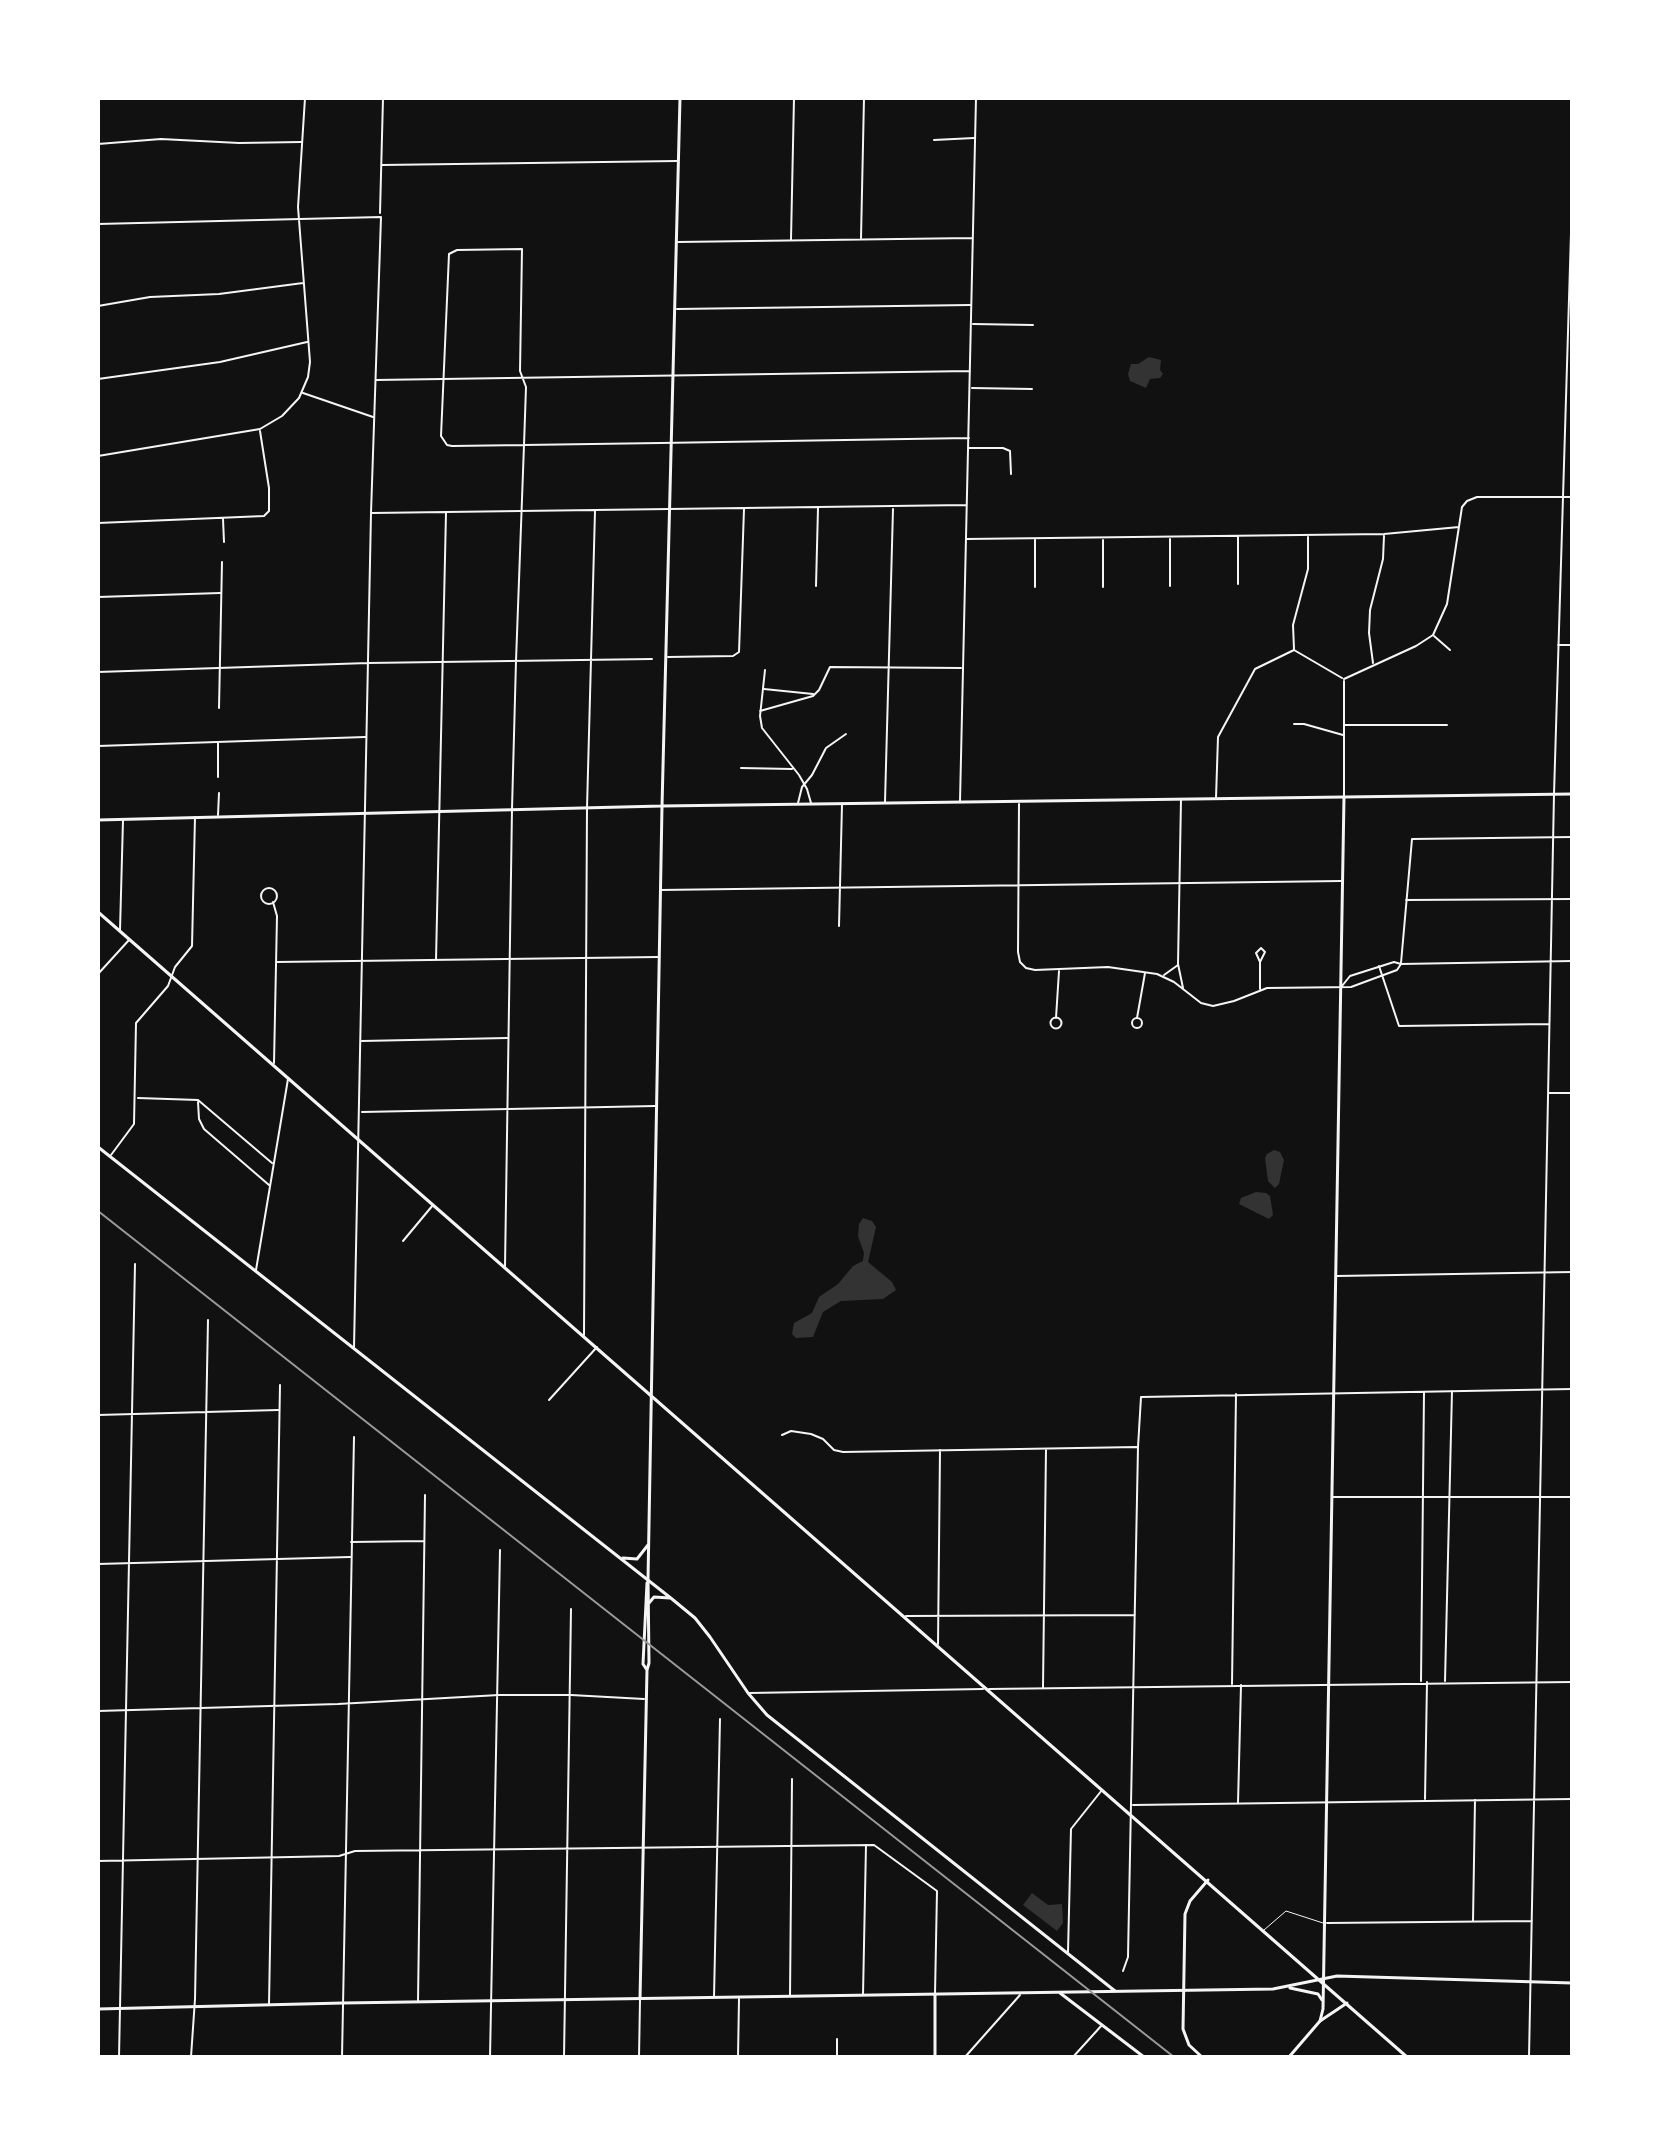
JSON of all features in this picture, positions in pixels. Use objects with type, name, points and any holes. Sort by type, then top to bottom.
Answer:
[{"type":"main road","points":[[640,1999],[649,1663],[648,1545],[660,890],[680,98]]},
{"type":"main road","points":[[98,820],[662,806],[1572,794]]},
{"type":"main road","points":[[1320,2021],[1326,1923],[1344,797]]},
{"type":"main road","points":[[98,912],[1407,2057]]},
{"type":"main road","points":[[98,1147],[695,1618],[767,1715],[1115,1991]]},
{"type":"main road","points":[[619,1557],[637,1559],[648,1545]]},
{"type":"main road","points":[[647,1670],[643,1664],[648,1579]]},
{"type":"main road","points":[[649,1603],[657,1596],[672,1599]]},
{"type":"main road","points":[[1202,2057],[1189,2045],[1184,2035],[1185,1914],[1190,1901],[1208,1880]]},
{"type":"main road","points":[[98,2009],[1183,1991],[1286,1988],[1337,1976],[1572,1983]]},
{"type":"main road","points":[[1286,1988],[1318,1994],[1322,2000]]},
{"type":"main road","points":[[1060,1993],[1144,2057]]},
{"type":"main road","points":[[935,1995],[935,2057]]},
{"type":"main road","points":[[1289,2057],[1320,2021],[1347,2003]]},
{"type":"street","points":[[98,456],[260,429],[282,416],[302,393],[309,370],[299,218],[305,98]]},
{"type":"street","points":[[354,1348],[383,98]]},
{"type":"street","points":[[791,240],[794,98]]},
{"type":"street","points":[[861,240],[864,98]]},
{"type":"street","points":[[960,802],[976,98]]},
{"type":"street","points":[[934,140],[975,138]]},
{"type":"street","points":[[98,144],[161,139],[303,142]]},
{"type":"street","points":[[382,165],[678,161]]},
{"type":"street","points":[[1529,2057],[1553,838],[1571,200]]},
{"type":"street","points":[[98,224],[381,215]]},
{"type":"street","points":[[676,242],[973,238]]},
{"type":"street","points":[[505,1266],[512,809],[516,661],[522,512],[524,445],[526,387],[520,371],[522,249],[451,252],[448,260],[443,443],[452,446],[524,445],[671,443],[969,438]]},
{"type":"street","points":[[98,306],[150,297],[219,294],[304,282]]},
{"type":"street","points":[[675,309],[971,305]]},
{"type":"street","points":[[971,324],[1033,325]]},
{"type":"street","points":[[98,379],[220,362],[308,342]]},
{"type":"street","points":[[375,380],[970,371]]},
{"type":"street","points":[[970,388],[1032,389]]},
{"type":"street","points":[[302,393],[374,418]]},
{"type":"street","points":[[98,523],[260,517],[268,514],[269,488],[260,429]]},
{"type":"street","points":[[969,448],[1007,449],[1011,455],[1011,474]]},
{"type":"street","points":[[1344,679],[1433,635],[1447,604],[1462,507],[1471,499],[1572,497]]},
{"type":"street","points":[[371,513],[967,505]]},
{"type":"street","points":[[885,804],[893,507]]},
{"type":"street","points":[[816,586],[818,508]]},
{"type":"street","points":[[666,657],[738,654],[744,509]]},
{"type":"street","points":[[584,1335],[587,808],[595,511]]},
{"type":"street","points":[[436,960],[446,512]]},
{"type":"street","points":[[223,518],[224,542]]},
{"type":"street","points":[[966,539],[1384,534],[1459,527]]},
{"type":"street","points":[[1373,665],[1369,621],[1373,588],[1384,553],[1384,534]]},
{"type":"street","points":[[1294,650],[1293,625],[1308,569],[1308,535]]},
{"type":"street","points":[[1238,536],[1238,584]]},
{"type":"street","points":[[1170,537],[1170,586]]},
{"type":"street","points":[[1103,538],[1103,587]]},
{"type":"street","points":[[1035,539],[1035,587]]},
{"type":"street","points":[[219,708],[222,562]]},
{"type":"street","points":[[98,597],[221,593]]},
{"type":"street","points":[[1433,635],[1450,650]]},
{"type":"street","points":[[1558,645],[1572,645]]},
{"type":"street","points":[[1216,799],[1218,737],[1255,669],[1294,650]]},
{"type":"street","points":[[1294,650],[1344,679]]},
{"type":"street","points":[[98,672],[368,663],[652,659]]},
{"type":"street","points":[[760,711],[815,694],[830,667],[962,668]]},
{"type":"street","points":[[765,670],[760,711],[765,733],[795,769],[811,804]]},
{"type":"street","points":[[1344,679],[1344,797]]},
{"type":"street","points":[[763,688],[815,694]]},
{"type":"street","points":[[1294,724],[1344,735]]},
{"type":"street","points":[[1344,725],[1447,725]]},
{"type":"street","points":[[798,805],[803,784],[812,775],[826,748],[846,734]]},
{"type":"street","points":[[98,746],[366,737]]},
{"type":"street","points":[[218,742],[218,777]]},
{"type":"street","points":[[741,768],[795,769]]},
{"type":"street","points":[[218,816],[219,793]]},
{"type":"street","points":[[1181,799],[1178,964],[1183,989]]},
{"type":"street","points":[[1019,802],[1018,952],[1023,966],[1030,970],[1108,967],[1145,972],[1163,976],[1201,1003],[1213,1006],[1260,990],[1351,987],[1397,970],[1401,964],[1412,839],[1572,837]]},
{"type":"street","points":[[839,926],[842,804]]},
{"type":"street","points":[[111,1156],[134,1124],[136,1023],[168,986],[175,967],[192,946],[195,817]]},
{"type":"street","points":[[120,931],[123,819]]},
{"type":"street","points":[[660,890],[1342,881]]},
{"type":"street","points":[[1406,900],[1572,899]]},
{"type":"street","points":[[273,902],[277,916],[274,1064]]},
{"type":"street","points":[[98,974],[129,940]]},
{"type":"street","points":[[277,962],[659,957]]},
{"type":"street","points":[[1341,987],[1350,976],[1394,962],[1572,961]]},
{"type":"street","points":[[1260,962],[1260,990]]},
{"type":"street","points":[[1163,976],[1178,964]]},
{"type":"street","points":[[1379,966],[1399,1026],[1550,1024]]},
{"type":"street","points":[[1056,1018],[1060,969]]},
{"type":"street","points":[[1137,1018],[1145,972]]},
{"type":"street","points":[[361,1041],[509,1038]]},
{"type":"street","points":[[256,1271],[288,1077]]},
{"type":"street","points":[[1548,1093],[1572,1093]]},
{"type":"street","points":[[135,1098],[198,1100],[273,1163]]},
{"type":"street","points":[[198,1100],[199,1119],[204,1129],[269,1186]]},
{"type":"street","points":[[359,1112],[656,1106]]},
{"type":"street","points":[[403,1241],[434,1205]]},
{"type":"street","points":[[119,2057],[135,1264]]},
{"type":"street","points":[[1336,1276],[1572,1272]]},
{"type":"street","points":[[191,2057],[208,1320]]},
{"type":"street","points":[[549,1400],[597,1347]]},
{"type":"street","points":[[269,2005],[280,1385]]},
{"type":"street","points":[[1123,1971],[1128,1957],[1141,1397],[1572,1389]]},
{"type":"street","points":[[1421,1683],[1424,1391]]},
{"type":"street","points":[[1445,1682],[1452,1391]]},
{"type":"street","points":[[1232,1685],[1236,1394]]},
{"type":"street","points":[[98,1415],[279,1410]]},
{"type":"street","points":[[782,1435],[791,1431],[811,1434],[823,1439],[834,1450],[843,1452],[1138,1447]]},
{"type":"street","points":[[342,2057],[354,1437]]},
{"type":"street","points":[[1043,1688],[1046,1448]]},
{"type":"street","points":[[938,1644],[940,1450]]},
{"type":"street","points":[[418,2002],[425,1495]]},
{"type":"street","points":[[1332,1497],[1572,1497]]},
{"type":"street","points":[[351,1542],[425,1541]]},
{"type":"street","points":[[490,2057],[500,1550]]},
{"type":"street","points":[[98,1564],[351,1557]]},
{"type":"street","points":[[564,2057],[571,1609]]},
{"type":"street","points":[[906,1616],[1136,1615]]},
{"type":"street","points":[[1425,1801],[1427,1682]]},
{"type":"street","points":[[748,1693],[1572,1682]]},
{"type":"street","points":[[1238,1804],[1241,1685]]},
{"type":"street","points":[[98,1711],[499,1695],[646,1699]]},
{"type":"street","points":[[714,1998],[720,1719]]},
{"type":"street","points":[[790,1997],[792,1779]]},
{"type":"street","points":[[1068,1953],[1071,1829],[1102,1790]]},
{"type":"street","points":[[1132,1805],[1572,1799]]},
{"type":"street","points":[[1473,1922],[1475,1800]]},
{"type":"street","points":[[98,1861],[272,1857],[355,1851],[866,1844],[880,1847],[937,1891],[935,1995]]},
{"type":"street","points":[[863,1996],[866,1844]]},
{"type":"street","points":[[1326,1923],[1532,1921]]},
{"type":"street","points":[[965,2057],[1020,1995]]},
{"type":"street","points":[[738,2057],[739,1998]]},
{"type":"street","points":[[639,2057],[640,1999]]},
{"type":"street","points":[[1073,2057],[1103,2024]]},
{"type":"street","points":[[837,2039],[837,2057]]},
{"type":"lane","points":[[1264,1930],[1286,1911],[1326,1923]]},
{"type":"shaded area","points":[[1149,357],[1161,360],[1160,370],[1163,374],[1160,378],[1150,379],[1146,388],[1130,381],[1128,374],[1131,364],[1138,364]]},
{"type":"shaded area","points":[[1274,1150],[1280,1152],[1284,1160],[1279,1184],[1275,1188],[1268,1181],[1265,1158]]},
{"type":"shaded area","points":[[1256,1192],[1270,1196],[1273,1215],[1269,1219],[1239,1204],[1241,1198]]},
{"type":"shaded area","points":[[863,1218],[872,1221],[876,1227],[868,1262],[892,1282],[896,1290],[883,1299],[841,1301],[823,1312],[813,1337],[796,1338],[792,1334],[794,1323],[812,1313],[819,1297],[838,1284],[853,1266],[863,1261],[864,1253],[858,1236]]},
{"type":"shaded area","points":[[1032,1893],[1048,1905],[1062,1904],[1063,1923],[1057,1931],[1023,1905]]},
{"type":"railway","points":[[98,1211],[1174,2057]]}]
